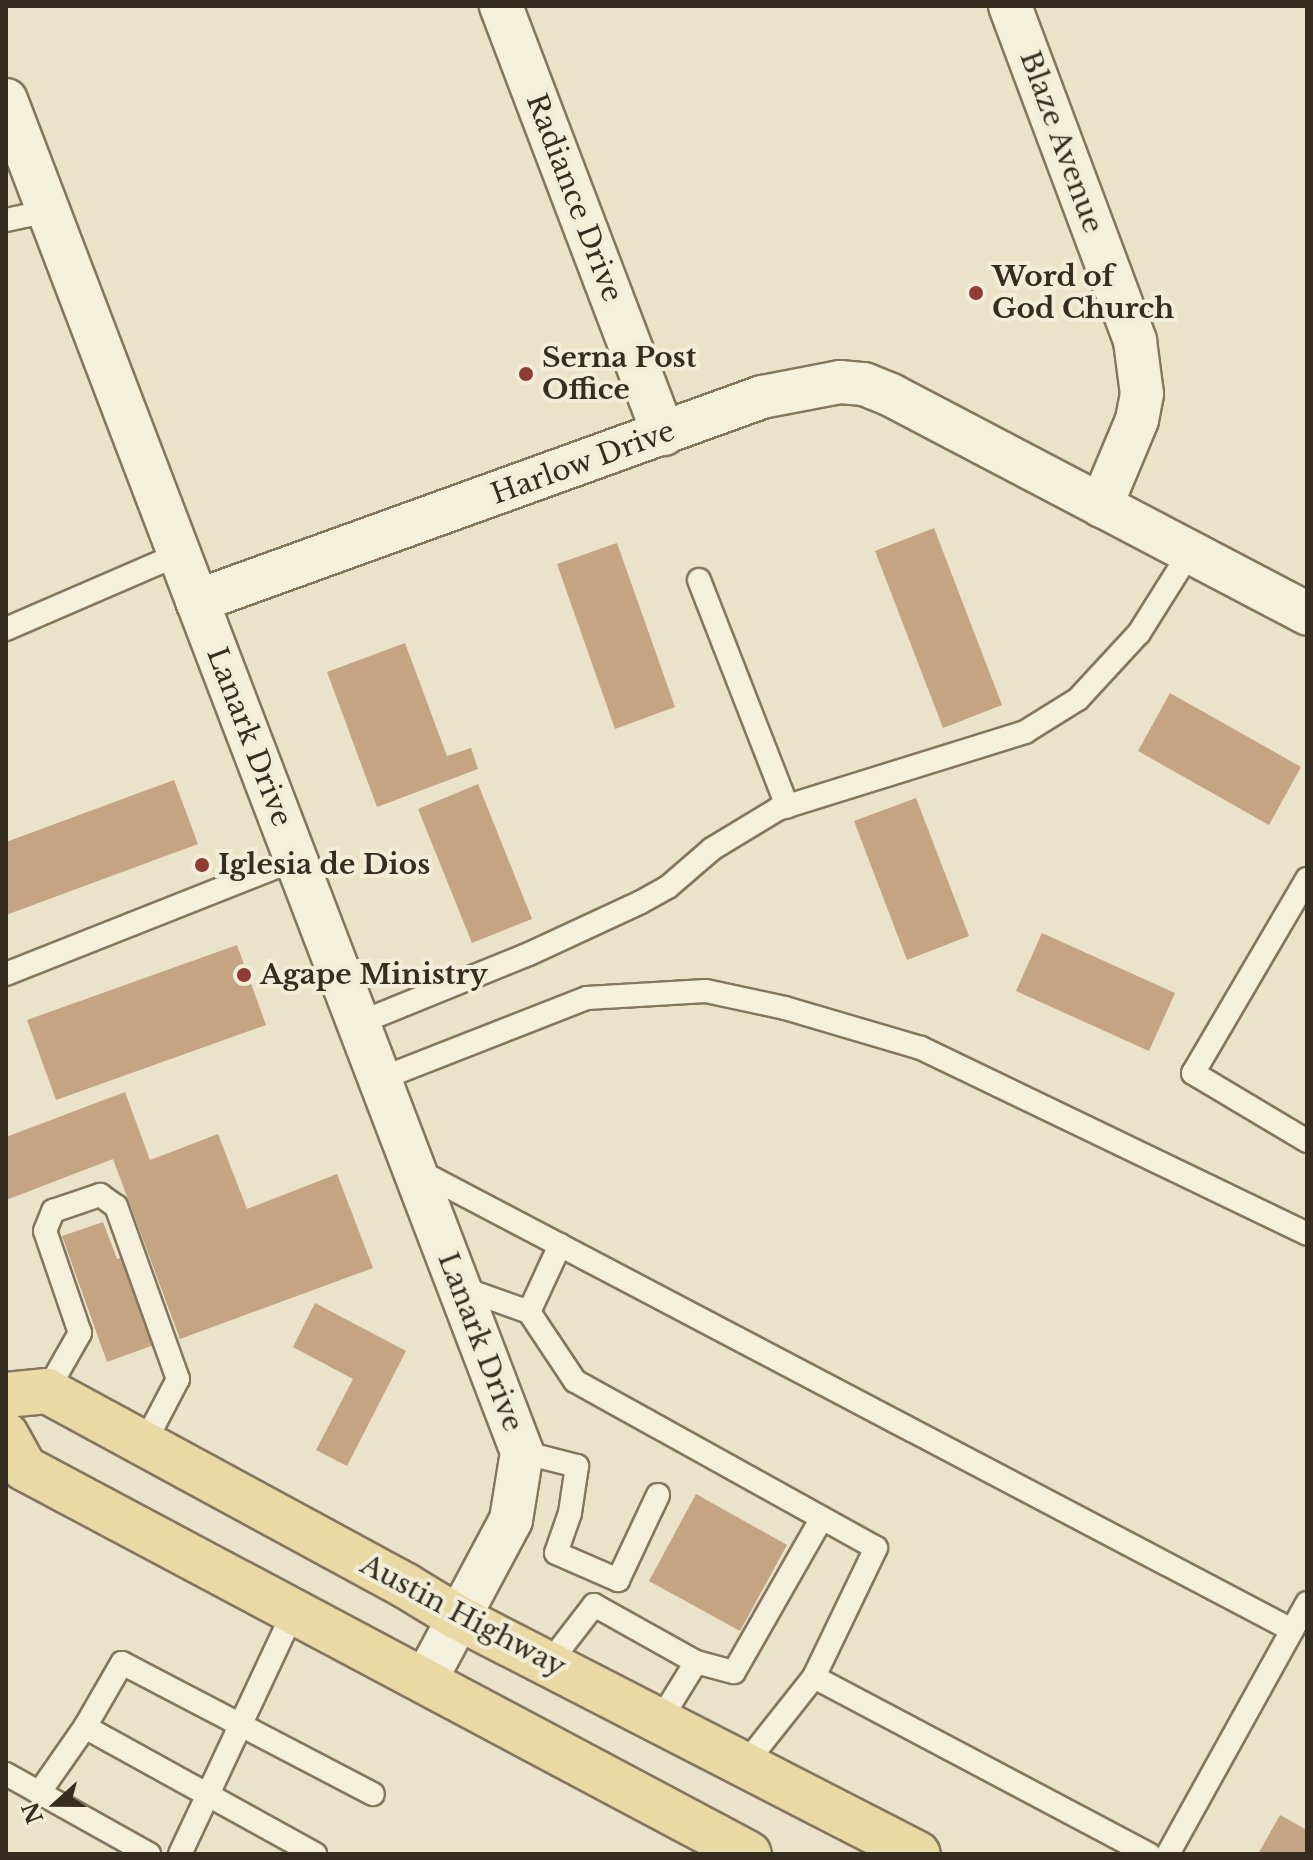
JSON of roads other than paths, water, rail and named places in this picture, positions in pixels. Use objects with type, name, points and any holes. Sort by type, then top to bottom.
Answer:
[{"type":"main road","name":"Austin Highway","points":[[27,1393],[145,1442],[457,1617],[550,1662],[659,1722],[918,1854]]},
{"type":"main road","points":[[6,1435],[24,1468],[749,1854]]},
{"type":"street","name":"Radiance Drive","points":[[501,6],[664,434]]},
{"type":"street","name":"Blaze Avenue","points":[[1010,6],[1135,341],[1142,394],[1137,420],[1101,506]]},
{"type":"street","name":"Lanark Drive","points":[[6,100],[522,1452],[511,1520],[425,1681]]},
{"type":"street","name":"Harlow Drive","points":[[197,601],[762,397],[818,384],[864,384],[891,395],[1307,613]]},
{"type":"lane","points":[[6,220],[48,211]]},
{"type":"lane","points":[[359,1023],[529,954],[641,902],[668,887],[712,849],[787,806],[1025,732],[1078,699],[1139,633],[1190,552]]},
{"type":"lane","points":[[8,623],[179,554]]},
{"type":"lane","points":[[699,580],[787,806]]},
{"type":"lane","points":[[6,974],[296,859]]},
{"type":"lane","points":[[1307,879],[1193,1073],[1307,1141]]},
{"type":"lane","points":[[380,1079],[587,998],[706,991],[785,1008],[921,1048],[1307,1234]]},
{"type":"lane","points":[[414,1168],[1292,1630]]},
{"type":"lane","points":[[27,1393],[80,1333],[45,1231],[53,1211],[100,1195],[116,1206],[178,1379],[145,1442]]},
{"type":"lane","points":[[529,1312],[560,1245]]},
{"type":"lane","points":[[459,1287],[529,1312],[575,1381],[876,1548],[814,1677],[745,1764]]},
{"type":"lane","points":[[522,1452],[577,1466],[570,1513],[556,1553],[618,1580],[658,1495]]},
{"type":"lane","points":[[550,1662],[594,1605],[696,1662],[734,1672],[822,1518]]},
{"type":"lane","points":[[1168,1854],[1307,1603]]},
{"type":"lane","points":[[180,1854],[294,1611]]},
{"type":"lane","points":[[659,1722],[696,1662]]},
{"type":"lane","points":[[39,1793],[85,1727],[122,1663],[373,1794]]},
{"type":"lane","points":[[814,1677],[1149,1854]]},
{"type":"lane","points":[[85,1727],[315,1854]]},
{"type":"lane","points":[[6,1774],[149,1854]]},
{"type":"place","name":"Word of God Church","points":[[976,293]]},
{"type":"place","name":"Serna Post Office","points":[[526,374]]},
{"type":"place","name":"Iglesia de Dios","points":[[202,865]]},
{"type":"place","name":"Agape Ministry","points":[[244,975]]}]
